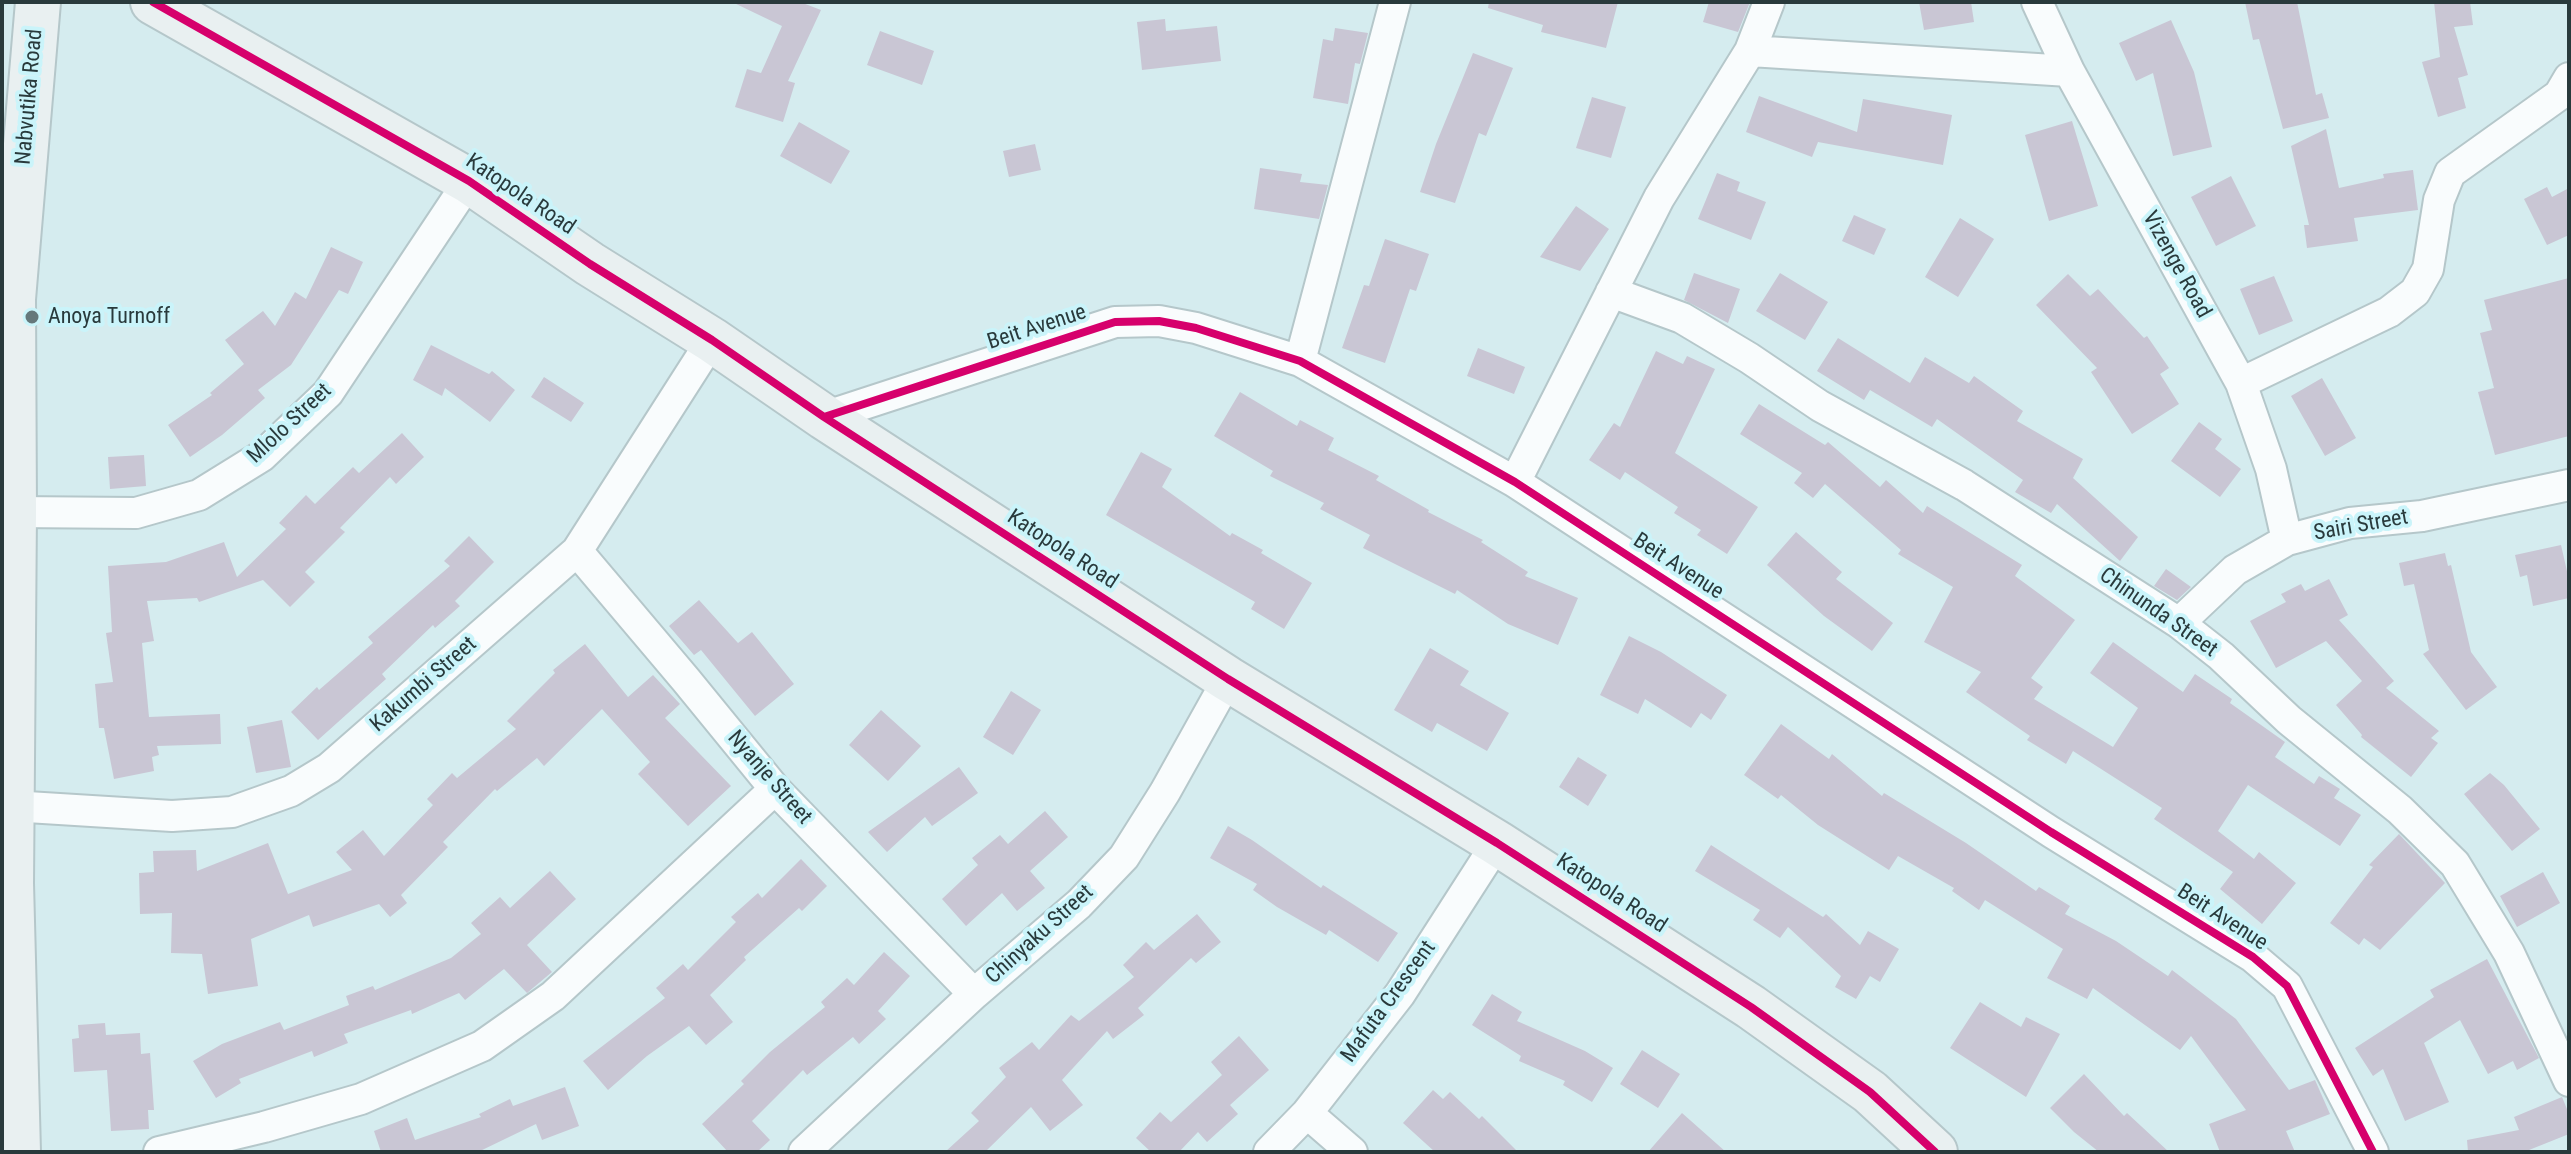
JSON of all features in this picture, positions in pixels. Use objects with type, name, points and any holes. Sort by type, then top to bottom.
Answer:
[{"type":"street","name":"Nabvutika Road","points":[[18,1152],[9,1096],[14,512],[8,300],[38,2]]},
{"type":"street","name":"Katopola Road","points":[[153,2],[469,181],[590,264],[712,340],[824,417],[1228,679],[1497,843],[1751,1007],[1870,1092],[1935,1152]]},
{"type":"street","points":[[1300,361],[1395,2]]},
{"type":"street","points":[[1515,482],[1659,198],[1750,51],[1769,2]]},
{"type":"street","name":"Vizenge Road","points":[[2037,2],[2069,71],[2241,383],[2271,469],[2287,540]]},
{"type":"street","points":[[1750,51],[2069,71]]},
{"type":"street","points":[[2241,383],[2389,312],[2415,292],[2428,269],[2439,200],[2450,173],[2559,95],[2569,78]]},
{"type":"street","name":"Mlolo Street","points":[[14,512],[136,513],[199,495],[262,456],[328,393],[469,181]]},
{"type":"street","name":"Chinunda Street","points":[[1611,292],[1682,318],[1820,406],[1964,485],[2179,623],[2221,656],[2289,720],[2400,810],[2455,864],[2509,953],[2569,1081]]},
{"type":"street","name":"Beit Avenue","points":[[824,417],[1115,322],[1171,323],[1300,361],[1515,482],[2051,832],[2253,957],[2287,986],[2373,1152]]},
{"type":"street","name":"Kakumbi Street","points":[[11,806],[187,815],[232,812],[291,791],[329,768],[577,551],[712,340]]},
{"type":"street","name":"Sairi Street","points":[[2179,623],[2235,570],[2287,540],[2350,523],[2422,516],[2569,485]]},
{"type":"street","name":"Nyanje Street","points":[[577,551],[775,789],[974,994]]},
{"type":"street","name":"Chinyaku Street","points":[[804,1152],[974,994],[1079,904],[1124,857],[1165,792],[1228,679]]},
{"type":"street","points":[[159,1152],[264,1127],[361,1099],[482,1046],[553,996],[775,789]]},
{"type":"street","name":"Mafuta Crescent","points":[[1269,1152],[1307,1113],[1400,994],[1497,843]]},
{"type":"street","points":[[1307,1113],[1352,1152]]},
{"type":"building","points":[[732,2],[800,2],[821,10],[788,81],[795,83],[783,122],[735,107],[747,69],[761,73],[782,26]]},
{"type":"building","points":[[1489,2],[1618,2],[1606,48],[1541,32],[1543,25],[1488,8]]},
{"type":"building","points":[[1709,2],[1750,2],[1738,32],[1703,22]]},
{"type":"building","points":[[1919,2],[1971,2],[1974,22],[1924,30]]},
{"type":"building","points":[[2245,2],[2297,2],[2316,95],[2322,93],[2329,118],[2283,129],[2259,39],[2253,40]]},
{"type":"building","points":[[2434,2],[2470,2],[2473,25],[2454,27],[2468,75],[2458,78],[2466,108],[2438,117],[2422,62],[2440,57]]},
{"type":"building","points":[[1165,19],[1166,31],[1217,26],[1221,61],[1142,70],[1137,22]]},
{"type":"building","points":[[2171,20],[2194,72],[2212,147],[2173,156],[2153,73],[2136,81],[2119,43]]},
{"type":"building","points":[[1335,28],[1368,33],[1360,64],[1355,63],[1348,104],[1313,98],[1323,39],[1333,41]]},
{"type":"building","points":[[880,31],[934,51],[922,85],[867,65]]},
{"type":"building","points":[[1473,53],[1513,68],[1486,136],[1479,133],[1455,203],[1420,192]]},
{"type":"building","points":[[1759,96],[1857,132],[1863,99],[1952,115],[1943,165],[1818,142],[1812,157],[1746,132]]},
{"type":"building","points":[[1592,97],[1626,107],[1611,158],[1576,148]]},
{"type":"building","points":[[2072,121],[2098,206],[2049,221],[2025,135]]},
{"type":"building","points":[[799,122],[850,151],[831,184],[780,156]]},
{"type":"building","points":[[2326,129],[2339,188],[2384,178],[2383,174],[2413,170],[2418,210],[2354,218],[2358,241],[2307,248],[2304,225],[2309,225],[2291,146]]},
{"type":"building","points":[[1035,144],[1041,170],[1009,177],[1003,151]]},
{"type":"building","points":[[1260,168],[1302,174],[1300,182],[1328,185],[1319,219],[1254,209]]},
{"type":"building","points":[[1717,173],[1740,182],[1737,191],[1766,202],[1751,240],[1698,219]]},
{"type":"building","points":[[2231,176],[2256,226],[2216,246],[2191,197]]},
{"type":"building","points":[[2547,187],[2552,197],[2569,188],[2569,235],[2547,245],[2524,199]]},
{"type":"building","points":[[1576,206],[1609,229],[1580,271],[1540,257]]},
{"type":"building","points":[[1854,215],[1886,229],[1874,255],[1842,241]]},
{"type":"building","points":[[1960,218],[1994,239],[1958,297],[1925,277]]},
{"type":"building","points":[[1385,239],[1429,254],[1416,291],[1410,289],[1385,363],[1342,348],[1364,285],[1369,286]]},
{"type":"building","points":[[331,247],[363,262],[348,294],[339,290],[291,365],[258,390],[265,398],[222,435],[190,457],[168,425],[212,395],[210,393],[244,364],[225,340],[263,311],[275,326],[295,292],[306,299]]},
{"type":"building","points":[[1694,273],[1740,289],[1728,323],[1684,300]]},
{"type":"building","points":[[1780,273],[1828,302],[1805,340],[1756,311]]},
{"type":"building","points":[[2068,274],[2090,296],[2098,289],[2144,338],[2147,336],[2169,368],[2160,374],[2179,404],[2132,434],[2091,372],[2097,368],[2036,305]]},
{"type":"building","points":[[2274,276],[2293,321],[2259,335],[2240,289]]},
{"type":"building","points":[[2569,278],[2569,436],[2495,455],[2478,392],[2494,388],[2480,333],[2492,330],[2484,300]]},
{"type":"building","points":[[1838,338],[1910,383],[1925,357],[1969,383],[1974,376],[2023,411],[2017,421],[2083,459],[2073,478],[2138,537],[2120,561],[2057,504],[2051,513],[2015,492],[2023,480],[1937,419],[1932,427],[1870,390],[1864,400],[1817,371]]},
{"type":"building","points":[[431,345],[489,374],[492,371],[515,390],[490,422],[445,388],[442,396],[413,380]]},
{"type":"building","points":[[1478,348],[1525,367],[1514,394],[1467,376]]},
{"type":"building","points":[[1656,351],[1683,364],[1687,356],[1715,369],[1675,453],[1758,507],[1727,554],[1697,535],[1701,530],[1674,513],[1678,507],[1625,472],[1620,480],[1589,460],[1614,423],[1620,427]]},
{"type":"building","points":[[544,377],[584,403],[571,422],[531,397]]},
{"type":"building","points":[[2322,378],[2356,438],[2325,456],[2291,396]]},
{"type":"building","points":[[1240,392],[1297,426],[1300,420],[1334,438],[1328,450],[1379,476],[1376,480],[1428,512],[1483,540],[1481,542],[1528,572],[1525,576],[1578,598],[1558,645],[1508,624],[1457,590],[1455,594],[1363,548],[1370,535],[1320,509],[1324,503],[1270,476],[1273,471],[1214,436]]},
{"type":"building","points":[[1759,404],[1825,445],[1828,442],[1880,487],[1886,480],[1923,513],[1927,506],[2022,565],[2015,576],[2075,620],[2031,678],[2043,687],[2034,699],[2113,747],[2138,708],[2090,673],[2113,642],[2183,692],[2195,674],[2285,742],[2275,757],[2314,784],[2319,776],[2340,789],[2334,798],[2361,815],[2340,846],[2248,785],[2218,831],[2254,859],[2259,852],[2296,883],[2262,924],[2220,889],[2233,872],[2154,819],[2162,808],[2073,751],[2066,764],[2027,740],[2030,736],[1966,692],[1981,672],[1924,642],[1953,587],[1898,554],[1901,550],[1825,484],[1813,498],[1794,483],[1802,473],[1740,434]]},
{"type":"building","points":[[2199,422],[2222,439],[2215,449],[2241,469],[2220,497],[2171,461]]},
{"type":"building","points":[[402,433],[424,457],[396,484],[390,477],[340,528],[345,532],[305,572],[315,582],[290,607],[263,580],[199,602],[197,598],[147,601],[154,641],[142,643],[149,717],[220,714],[221,744],[157,746],[159,755],[152,757],[154,771],[114,779],[104,728],[99,728],[95,684],[113,682],[106,633],[112,632],[108,566],[166,562],[224,542],[237,577],[286,529],[279,523],[306,495],[315,504],[353,467],[359,473]]},
{"type":"building","points":[[1141,452],[1172,469],[1162,487],[1230,536],[1232,533],[1263,550],[1261,553],[1312,583],[1284,629],[1251,609],[1255,602],[1106,515]]},
{"type":"building","points":[[144,455],[146,486],[110,489],[108,457]]},
{"type":"building","points":[[1796,532],[1842,572],[1836,579],[1893,623],[1872,651],[1824,616],[1767,565]]},
{"type":"building","points":[[469,536],[494,562],[455,601],[460,606],[435,628],[433,625],[382,674],[386,679],[318,740],[291,712],[373,643],[368,637],[450,566],[444,561]]},
{"type":"building","points":[[2561,545],[2569,580],[2569,598],[2533,606],[2527,575],[2520,577],[2515,555]]},
{"type":"building","points":[[2445,553],[2448,566],[2451,565],[2471,652],[2497,687],[2466,710],[2423,654],[2429,650],[2414,584],[2404,586],[2399,563]]},
{"type":"building","points":[[2166,569],[2191,587],[2177,600],[2154,586]]},
{"type":"building","points":[[2329,579],[2348,615],[2339,620],[2394,681],[2386,688],[2439,731],[2431,738],[2438,743],[2411,777],[2361,737],[2336,705],[2362,681],[2326,641],[2276,668],[2250,621],[2286,602],[2281,594],[2301,584],[2305,591]]},
{"type":"building","points":[[699,600],[738,643],[752,632],[794,684],[755,716],[701,650],[694,655],[669,626]]},
{"type":"building","points":[[1629,636],[1661,652],[1727,695],[1711,720],[1701,713],[1691,728],[1645,699],[1638,714],[1600,695]]},
{"type":"building","points":[[585,644],[628,697],[653,675],[680,704],[665,718],[731,786],[688,826],[638,774],[650,762],[602,709],[544,766],[537,758],[497,791],[495,789],[443,842],[448,847],[401,895],[407,903],[390,917],[379,904],[313,927],[309,915],[251,939],[258,986],[208,994],[202,954],[171,953],[172,913],[140,914],[139,873],[154,872],[153,851],[196,850],[197,871],[268,843],[288,894],[352,870],[336,852],[363,830],[384,856],[433,805],[427,799],[452,773],[457,778],[516,729],[507,721],[555,673],[553,670]]},
{"type":"building","points":[[1430,648],[1469,671],[1460,685],[1509,713],[1487,751],[1437,723],[1432,732],[1394,710]]},
{"type":"building","points":[[1011,691],[1041,710],[1013,755],[983,737]]},
{"type":"building","points":[[881,710],[921,746],[888,781],[849,745]]},
{"type":"building","points":[[282,720],[291,767],[256,773],[247,727]]},
{"type":"building","points":[[1781,724],[1829,759],[1832,754],[1882,796],[1884,793],[1966,843],[2036,891],[2039,887],[2070,906],[2065,914],[2116,941],[2168,976],[2172,970],[2236,1019],[2289,1090],[2315,1080],[2330,1114],[2286,1131],[2295,1152],[2220,1152],[2209,1124],[2246,1110],[2191,1036],[2180,1050],[2093,988],[2087,999],[2047,978],[2063,949],[1985,900],[1979,910],[1952,891],[1954,888],[1898,856],[1889,870],[1818,825],[1781,795],[1778,799],[1744,775]]},
{"type":"building","points":[[1578,757],[1607,775],[1588,806],[1559,787]]},
{"type":"building","points":[[959,767],[978,793],[932,826],[925,817],[887,852],[868,832]]},
{"type":"building","points":[[2490,773],[2504,785],[2540,829],[2512,851],[2464,794]]},
{"type":"building","points":[[1045,811],[1068,837],[1030,871],[1045,888],[1017,911],[1002,893],[966,926],[942,899],[978,865],[972,858],[1000,835],[1008,844]]},
{"type":"building","points":[[1228,826],[1321,888],[1323,885],[1398,933],[1378,962],[1329,930],[1326,935],[1277,907],[1253,890],[1257,884],[1210,858]]},
{"type":"building","points":[[2399,834],[2445,883],[2380,950],[2364,938],[2359,945],[2330,923],[2373,867],[2369,865]]},
{"type":"building","points":[[1711,845],[1823,917],[1826,914],[1860,945],[1868,931],[1899,949],[1880,982],[1870,976],[1856,999],[1835,987],[1841,976],[1788,927],[1780,938],[1753,920],[1760,910],[1695,871]]},
{"type":"building","points":[[801,859],[827,886],[802,911],[799,908],[744,957],[746,960],[710,995],[733,1022],[706,1045],[689,1026],[647,1056],[608,1090],[583,1061],[665,998],[656,988],[683,964],[688,970],[736,922],[731,917],[758,893],[762,898]]},
{"type":"building","points":[[550,871],[576,899],[527,945],[552,972],[527,993],[504,969],[465,1000],[459,993],[412,1014],[411,1010],[344,1034],[348,1043],[314,1057],[312,1051],[239,1079],[241,1083],[216,1098],[193,1061],[222,1044],[280,1022],[284,1030],[349,1005],[346,996],[373,986],[375,990],[451,958],[481,934],[471,923],[500,897],[510,908]]},
{"type":"building","points":[[2543,872],[2560,903],[2517,927],[2500,896]]},
{"type":"building","points":[[1197,914],[1221,942],[1196,963],[1191,958],[1138,1008],[1144,1015],[1113,1039],[1107,1031],[1062,1080],[1083,1105],[1050,1131],[1031,1107],[985,1152],[945,1152],[979,1121],[971,1113],[1006,1077],[999,1068],[1032,1042],[1039,1050],[1071,1015],[1079,1021],[1134,977],[1123,965],[1146,942],[1154,950]]},
{"type":"building","points":[[884,952],[910,976],[878,1011],[886,1019],[859,1044],[853,1037],[807,1075],[803,1070],[752,1121],[770,1140],[757,1152],[728,1152],[702,1124],[744,1084],[741,1081],[770,1052],[825,1007],[821,1002],[847,978],[854,985]]},
{"type":"building","points":[[2487,959],[2539,1058],[2517,1070],[2513,1061],[2488,1074],[2460,1020],[2424,1043],[2449,1102],[2405,1121],[2383,1069],[2373,1076],[2355,1048],[2434,997],[2430,990]]},
{"type":"building","points":[[1492,994],[1522,1012],[1517,1021],[1585,1051],[1613,1068],[1592,1102],[1563,1085],[1565,1081],[1519,1061],[1521,1056],[1472,1025]]},
{"type":"building","points":[[1980,1002],[2021,1027],[2026,1017],[2060,1034],[2026,1097],[1950,1048]]},
{"type":"building","points":[[105,1023],[106,1035],[140,1033],[141,1054],[150,1053],[154,1110],[148,1110],[149,1129],[111,1131],[107,1070],[74,1072],[72,1039],[79,1038],[78,1025]]},
{"type":"building","points":[[1239,1036],[1269,1070],[1230,1105],[1238,1114],[1207,1142],[1198,1132],[1179,1152],[1151,1152],[1136,1138],[1160,1112],[1171,1122],[1222,1075],[1211,1062]]},
{"type":"building","points":[[1642,1050],[1680,1074],[1658,1108],[1620,1084]]},
{"type":"building","points":[[2084,1074],[2124,1116],[2127,1113],[2169,1152],[2099,1152],[2074,1132],[2050,1108]]},
{"type":"building","points":[[565,1087],[579,1126],[542,1140],[536,1124],[478,1152],[381,1152],[374,1131],[407,1118],[415,1140],[481,1117],[479,1114],[510,1099],[513,1106]]},
{"type":"building","points":[[1433,1090],[1443,1099],[1450,1092],[1479,1119],[1482,1116],[1518,1152],[1435,1152],[1403,1123]]},
{"type":"building","points":[[2562,1097],[2569,1114],[2569,1134],[2524,1152],[2468,1152],[2467,1140],[2519,1130],[2514,1117]]},
{"type":"building","points":[[1682,1113],[1726,1152],[1648,1152]]},
{"type":"cycle path","points":[[153,2],[469,181],[590,264],[712,340],[824,417],[1228,679],[1497,843],[1751,1007],[1870,1092],[1935,1152]]},
{"type":"cycle path","points":[[824,417],[1115,322],[1159,321],[1196,328],[1300,361],[1515,482],[2051,832],[2253,957],[2287,986],[2373,1152]]},
{"type":"place","name":"Anoya Turnoff","points":[[32,317]]}]
